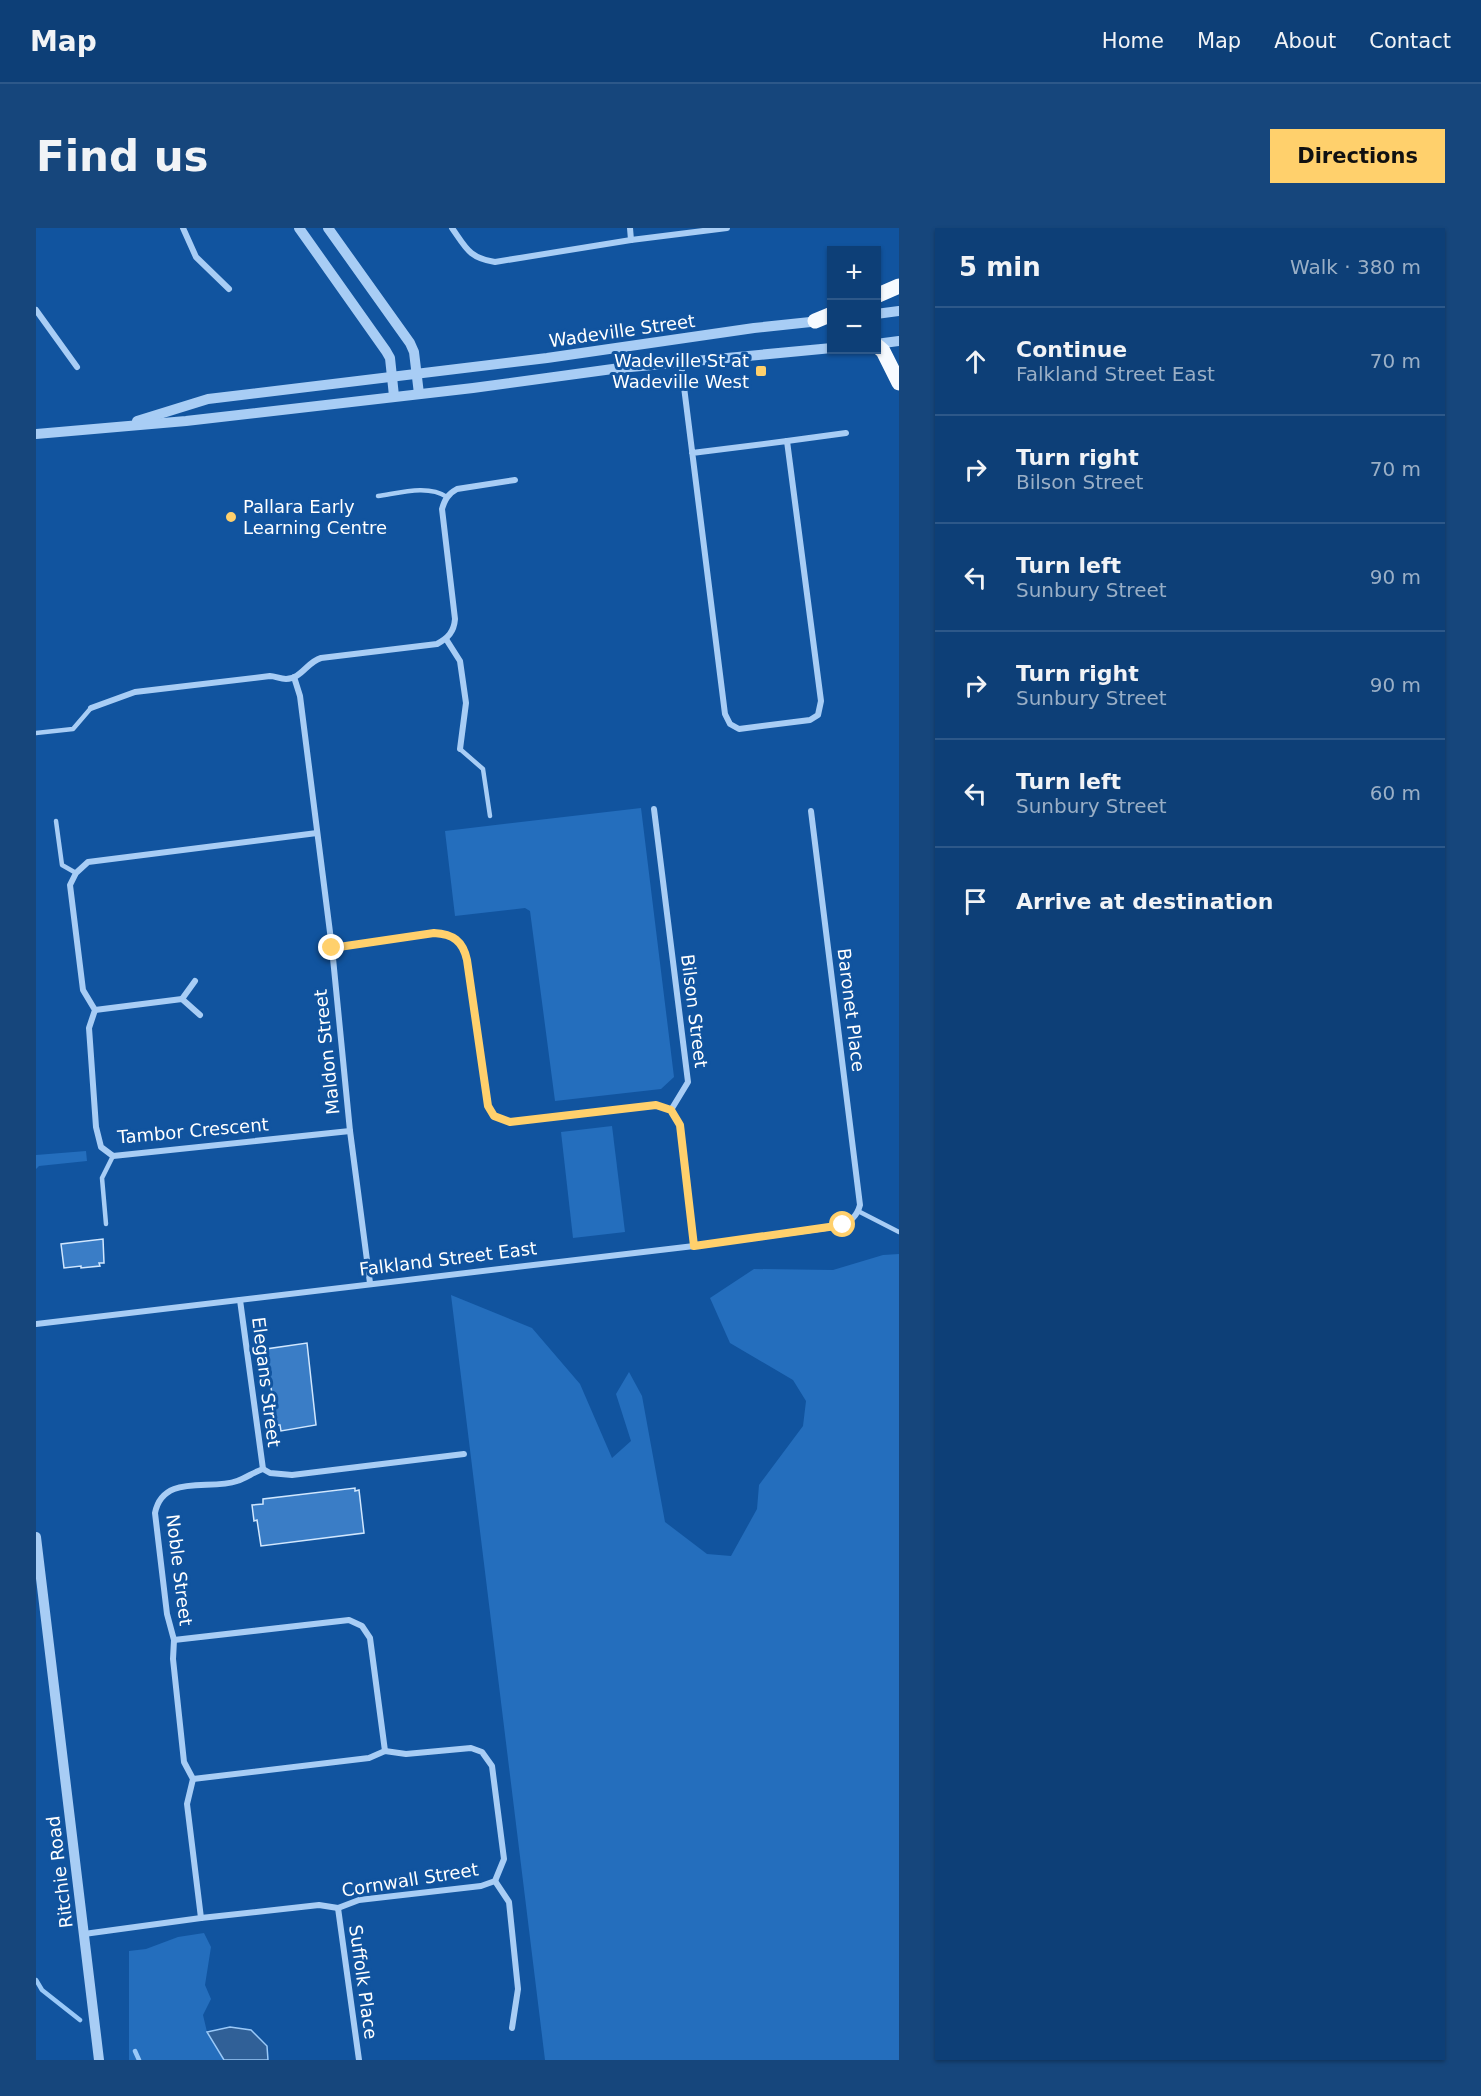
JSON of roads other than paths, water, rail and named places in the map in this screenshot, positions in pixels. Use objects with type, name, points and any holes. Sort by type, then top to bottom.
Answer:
[{"type":"main road","points":[[881,294],[899,286]]},
{"type":"main road","points":[[815,321],[827,316]]},
{"type":"main road","points":[[881,349],[899,383]]},
{"type":"street","points":[[183,228],[196,257],[229,289]]},
{"type":"street","points":[[299,228],[390,358],[394,396]]},
{"type":"street","points":[[328,228],[410,343],[414,352],[419,394]]},
{"type":"street","points":[[452,228],[468,251],[480,259],[495,262],[631,240],[727,228]]},
{"type":"street","points":[[630,228],[631,240]]},
{"type":"street","points":[[36,310],[77,367]]},
{"type":"street","points":[[881,313],[899,311]]},
{"type":"street","name":"Wadeville Street","points":[[119,428],[174,408],[208,399],[548,358],[827,320]]},
{"type":"street","points":[[881,343],[899,341]]},
{"type":"street","name":"Wadeville Street","points":[[36,434],[119,428],[419,394],[620,368],[827,348]]},
{"type":"street","points":[[681,363],[725,714],[730,724],[739,729],[810,720],[818,715],[821,701],[787,441]]},
{"type":"street","points":[[692,453],[846,433]]},
{"type":"street","points":[[91,708],[135,692],[270,676],[285,679],[294,677],[321,658],[437,644],[446,639],[454,628],[455,619],[442,509],[447,497],[450,493],[464,487],[515,480]]},
{"type":"street","points":[[446,639],[460,661],[466,703],[460,748]]},
{"type":"street","name":"Maldon Street","points":[[294,677],[300,696],[332,948],[350,1131],[370,1283]]},
{"type":"street","name":"Bilson Street","points":[[654,809],[688,1082],[671,1110]]},
{"type":"street","name":"Baronet Place","points":[[812,811],[860,1205],[858,1212]]},
{"type":"street","points":[[195,981],[182,999],[95,1010],[83,990],[70,885],[76,873],[88,862],[317,833]]},
{"type":"street","points":[[332,948],[434,933],[456,938],[464,947],[467,960],[488,1106],[494,1116],[510,1122],[656,1105],[671,1110],[680,1125],[694,1246]]},
{"type":"street","points":[[182,999],[200,1015]]},
{"type":"street","name":"Tambor Crescent","points":[[95,1010],[89,1028],[96,1126],[101,1147],[113,1156],[350,1131]]},
{"type":"street","name":"Falkland Street East","points":[[36,1324],[694,1246],[842,1226],[851,1221],[858,1212]]},
{"type":"street","name":"Elegans Street","points":[[240,1300],[263,1469]]},
{"type":"street","points":[[263,1469],[270,1473],[292,1475],[464,1454]]},
{"type":"street","name":"Noble Street","points":[[193,1779],[183,1762],[173,1659],[174,1640],[167,1614],[155,1513],[157,1502],[170,1491],[181,1487],[237,1482],[263,1469]]},
{"type":"street","name":"Ritchie Road","points":[[36,1538],[99,2060]]},
{"type":"street","points":[[174,1640],[349,1620],[362,1626],[370,1638],[385,1751]]},
{"type":"street","name":"Cornwall Street","points":[[84,1934],[319,1905],[339,1908],[359,1900],[481,1886],[495,1881],[504,1859],[492,1766],[482,1752],[471,1748],[406,1754],[385,1751],[369,1758],[193,1779]]},
{"type":"street","points":[[193,1779],[187,1804],[201,1918]]},
{"type":"street","points":[[495,1881],[509,1902],[518,1989],[512,2028]]},
{"type":"street","name":"Suffolk Place","points":[[339,1908],[359,2060]]},
{"type":"lane","points":[[378,496],[427,490],[439,492],[447,497]]},
{"type":"lane","points":[[36,733],[73,729],[91,708]]},
{"type":"lane","points":[[460,748],[483,769],[490,816]]},
{"type":"lane","points":[[56,821],[62,865],[76,873]]},
{"type":"lane","points":[[106,1224],[102,1178],[113,1156]]},
{"type":"lane","points":[[858,1212],[899,1232]]},
{"type":"waterway","points":[[36,1980],[42,1990],[80,2020]]},
{"type":"waterway","points":[[135,2051],[139,2060]]},
{"type":"place","name":"Wadeville St at Wadeville West","points":[[761,371]]},
{"type":"place","name":"Pallara Early Learning Centre","points":[[231,517]]}]
